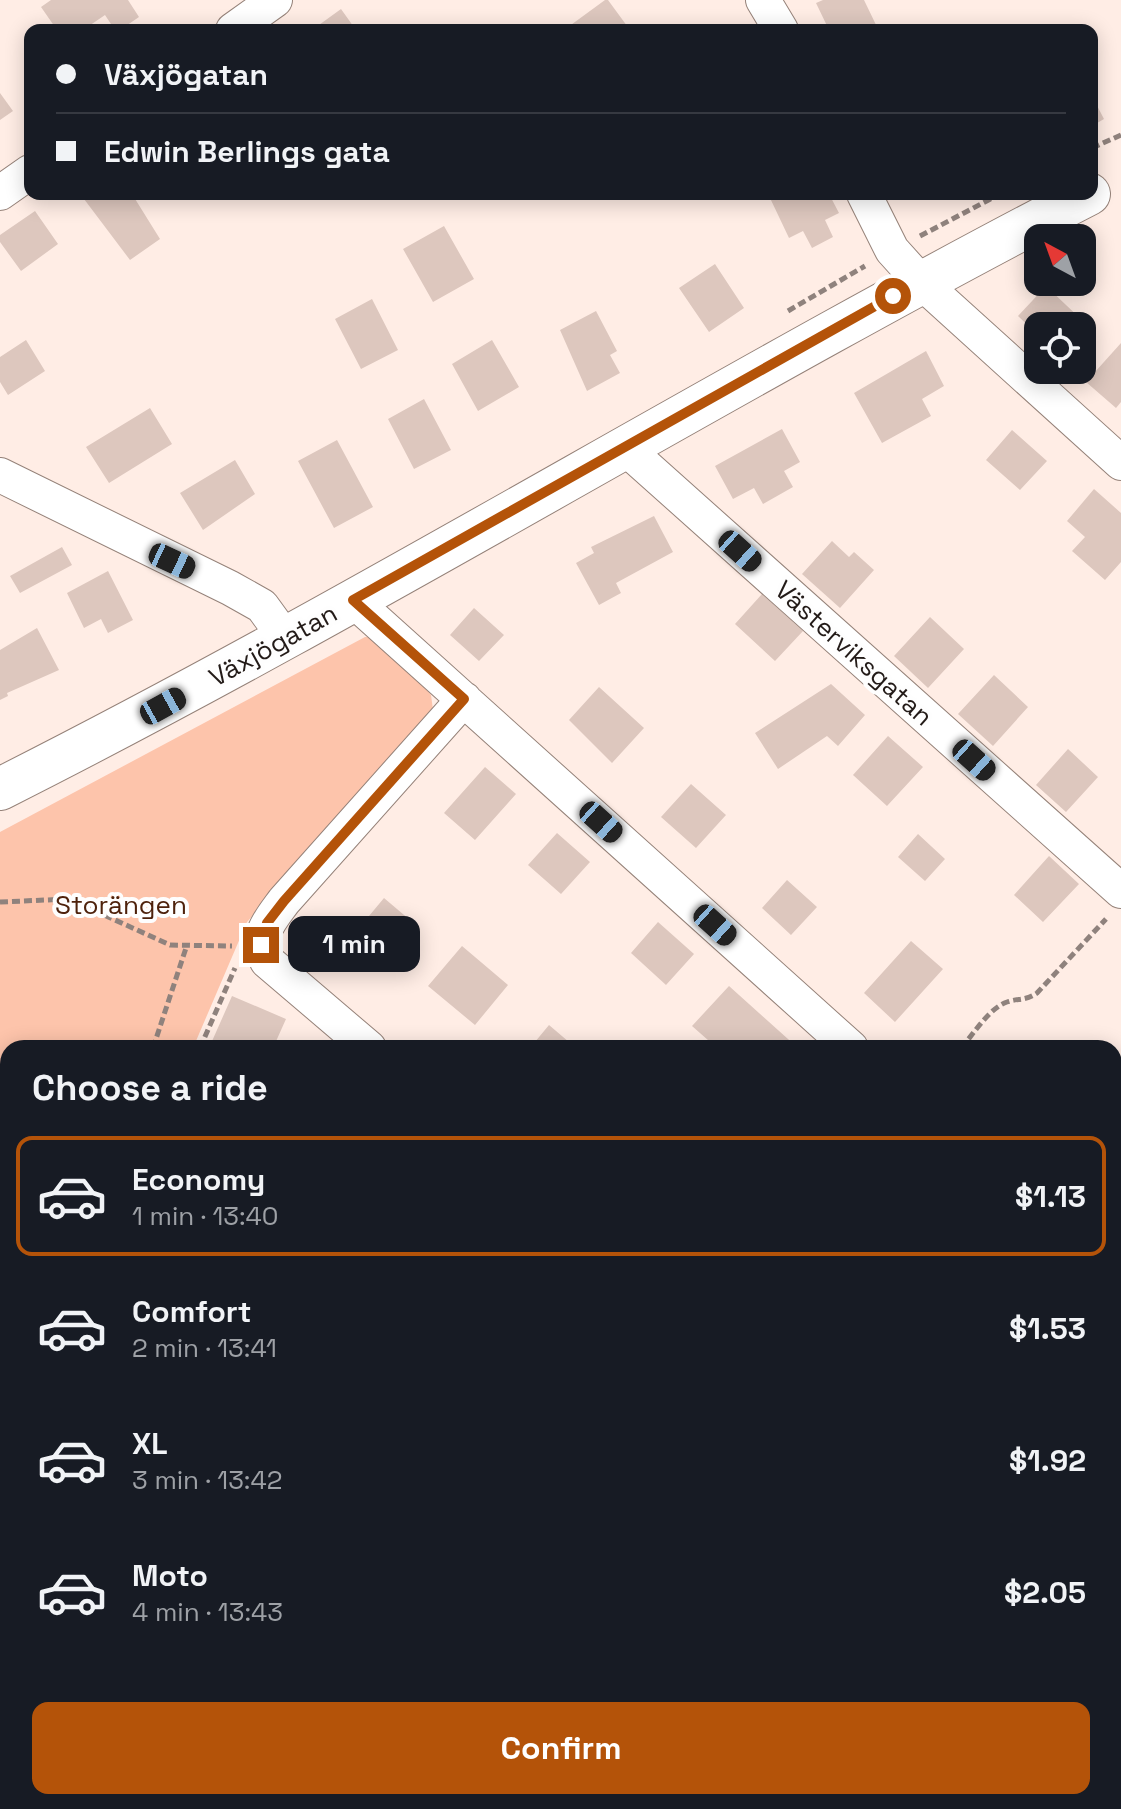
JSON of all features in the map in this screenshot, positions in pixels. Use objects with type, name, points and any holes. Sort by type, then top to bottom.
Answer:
[{"type":"street","points":[[241,24],[275,0]]},
{"type":"street","points":[[763,0],[777,24]]},
{"type":"street","points":[[0,193],[24,176]]},
{"type":"street","name":"Växjögatan","points":[[1098,189],[1121,179]]},
{"type":"street","points":[[867,200],[892,250],[920,281],[1121,463]]},
{"type":"street","name":"Växjögatan","points":[[0,789],[286,639],[920,281],[1076,200]]},
{"type":"street","name":"Västerviksgatan","points":[[623,446],[1117,892]]},
{"type":"street","points":[[0,475],[262,606],[286,639]]},
{"type":"street","points":[[353,600],[842,1040]]},
{"type":"street","points":[[359,1040],[277,971],[253,945],[284,901],[464,699]]},
{"type":"path","points":[[1098,145],[1121,135]]},
{"type":"path","points":[[968,1040],[994,1011],[1007,1002],[1024,1002],[1037,993],[1117,892]]},
{"type":"path","points":[[0,902],[69,899],[155,939],[186,948],[253,945],[204,1040]]},
{"type":"path","points":[[156,1040],[186,948]]},
{"type":"green space","name":"Storängen","points":[[365,637],[371,637],[431,695],[433,710],[247,922],[196,1040],[0,1040],[0,832]]},
{"type":"building","points":[[51,0],[128,0],[139,17],[129,24],[111,24],[105,15],[92,24],[53,24],[41,7]]},
{"type":"building","points":[[605,0],[626,24],[572,24]]},
{"type":"building","points":[[823,0],[864,0],[876,24],[826,24],[816,3]]},
{"type":"building","points":[[341,9],[352,24],[320,24]]},
{"type":"building","points":[[0,93],[13,111],[0,120]]},
{"type":"building","points":[[1098,108],[1104,119],[1098,122]]},
{"type":"building","points":[[85,200],[136,200],[160,239],[130,260]]},
{"type":"building","points":[[771,200],[832,200],[839,213],[825,220],[833,237],[812,248],[803,231],[789,238]]},
{"type":"building","points":[[35,211],[58,244],[21,271],[0,242],[0,235]]},
{"type":"building","points":[[444,226],[474,279],[433,302],[403,249]]},
{"type":"building","points":[[715,264],[744,308],[709,332],[679,288]]},
{"type":"building","points":[[1037,296],[1057,296],[1073,312],[1024,312],[1024,322],[1018,316]]},
{"type":"building","points":[[372,299],[398,350],[361,369],[335,319]]},
{"type":"building","points":[[596,311],[617,351],[610,355],[620,373],[587,391],[560,330]]},
{"type":"building","points":[[26,340],[45,371],[8,395],[0,382],[0,357]]},
{"type":"building","points":[[492,340],[519,387],[478,411],[452,364]]},
{"type":"building","points":[[1121,343],[1121,402],[1116,408],[1088,384],[1096,384],[1096,371]]},
{"type":"building","points":[[926,351],[944,386],[922,399],[931,416],[882,443],[854,393]]},
{"type":"building","points":[[424,399],[451,450],[414,469],[388,419]]},
{"type":"building","points":[[150,408],[172,444],[109,483],[86,447]]},
{"type":"building","points":[[782,429],[800,462],[784,471],[793,487],[763,504],[754,488],[733,499],[715,466]]},
{"type":"building","points":[[1012,430],[1047,461],[1020,490],[986,460]]},
{"type":"building","points":[[337,440],[373,507],[334,528],[298,461]]},
{"type":"building","points":[[235,460],[255,494],[203,530],[180,493]]},
{"type":"building","points":[[1094,489],[1121,513],[1121,562],[1105,580],[1072,551],[1085,537],[1067,521]]},
{"type":"building","points":[[654,516],[673,552],[616,583],[621,593],[599,605],[576,563],[594,553],[591,547]]},
{"type":"building","points":[[832,541],[849,557],[854,552],[874,570],[840,608],[802,574]]},
{"type":"building","points":[[62,547],[72,565],[20,593],[10,576]]},
{"type":"building","points":[[108,571],[133,620],[108,633],[101,619],[84,628],[67,593]]},
{"type":"building","points":[[762,594],[803,631],[775,661],[735,624]]},
{"type":"building","points":[[474,608],[504,635],[479,661],[450,635]]},
{"type":"building","points":[[930,617],[964,649],[928,688],[894,656]]},
{"type":"building","points":[[37,628],[59,670],[7,693],[8,696],[0,700],[0,650]]},
{"type":"building","points":[[994,675],[1028,707],[993,746],[958,714]]},
{"type":"building","points":[[831,684],[865,715],[838,746],[827,736],[778,769],[755,733]]},
{"type":"building","points":[[599,687],[644,728],[612,763],[569,720]]},
{"type":"building","points":[[888,736],[923,767],[887,806],[853,775]]},
{"type":"building","points":[[1068,749],[1098,777],[1066,812],[1036,785]]},
{"type":"building","points":[[485,767],[516,794],[475,840],[444,813]]},
{"type":"building","points":[[691,784],[726,815],[696,848],[661,817]]},
{"type":"building","points":[[557,833],[590,862],[561,894],[528,865]]},
{"type":"building","points":[[918,834],[945,859],[925,881],[898,857]]},
{"type":"building","points":[[1049,856],[1079,884],[1043,922],[1014,895]]},
{"type":"building","points":[[787,880],[817,907],[791,935],[762,908]]},
{"type":"building","points":[[384,898],[417,926],[392,956],[359,928]]},
{"type":"building","points":[[658,922],[694,954],[666,985],[631,953]]},
{"type":"building","points":[[911,941],[943,969],[895,1022],[864,993]]},
{"type":"building","points":[[462,946],[508,985],[475,1025],[428,986]]},
{"type":"building","points":[[729,986],[789,1040],[708,1040],[692,1026]]},
{"type":"building","points":[[232,996],[286,1019],[277,1040],[213,1040]]},
{"type":"building","points":[[549,1025],[567,1040],[537,1040]]},
{"type":"route","points":[[261,945],[267,923],[284,901],[464,699],[353,600],[893,296]]}]
